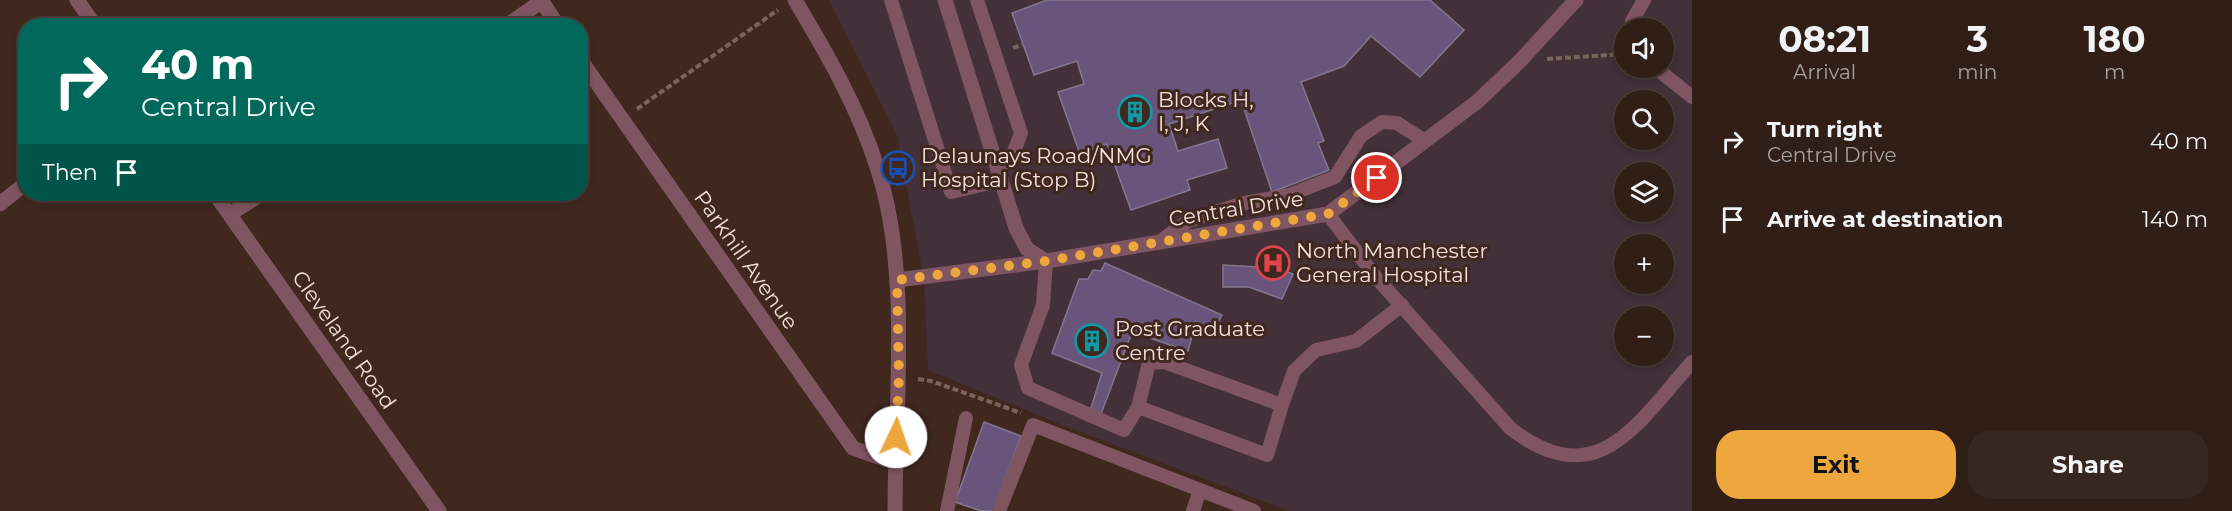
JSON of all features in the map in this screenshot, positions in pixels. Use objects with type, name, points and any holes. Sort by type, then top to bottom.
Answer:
[{"type":"street","points":[[77,0],[89,18]]},
{"type":"street","points":[[945,0],[1016,228],[1027,249],[1046,261]]},
{"type":"street","name":"Central Drive","points":[[897,280],[1046,261],[1328,214],[1478,101],[1520,61],[1575,0]]},
{"type":"street","points":[[517,18],[541,1],[553,18]]},
{"type":"street","points":[[789,3],[833,64],[858,116],[878,168],[889,221],[897,280],[899,377],[895,457],[896,511]]},
{"type":"street","name":"Parkhill Avenue","points":[[588,71],[853,448],[878,457],[895,457]]},
{"type":"street","points":[[0,204],[18,189]]},
{"type":"street","name":"Cleveland Road","points":[[220,201],[439,511]]},
{"type":"street","points":[[230,214],[250,201]]},
{"type":"lane","points":[[891,0],[951,192],[1000,173],[1012,157],[1021,133],[977,0]]},
{"type":"lane","points":[[1634,18],[1644,0]]},
{"type":"lane","points":[[1668,78],[1692,97]]},
{"type":"lane","points":[[1158,243],[1188,221],[1244,203],[1290,195],[1335,177],[1361,136],[1382,122],[1397,123],[1425,141]]},
{"type":"lane","points":[[1328,214],[1374,275],[1510,428],[1532,445],[1552,454],[1587,456],[1623,440],[1692,362]]},
{"type":"lane","points":[[1046,261],[1043,306],[1021,365],[1028,388],[1124,430],[1138,407],[1149,363],[1164,362],[1282,405]]},
{"type":"lane","points":[[1138,407],[1267,455],[1294,371],[1316,350],[1356,341],[1402,305]]},
{"type":"lane","points":[[946,511],[966,418]]},
{"type":"lane","points":[[999,511],[1032,425],[1254,511]]},
{"type":"lane","points":[[1193,511],[1200,490]]},
{"type":"path","points":[[621,119],[789,3]]},
{"type":"path","points":[[1520,61],[1614,55]]},
{"type":"path","points":[[899,377],[931,381],[1025,414],[1032,425]]},
{"type":"shaded area","name":"North Manchester General Hospital","points":[[829,0],[1692,0],[1692,511],[1289,511],[1067,427],[928,370],[924,281],[897,135]]},
{"type":"building","name":"Blocks H, I, J, K","points":[[1047,0],[1430,0],[1464,30],[1420,77],[1371,36],[1344,66],[1301,82],[1324,141],[1318,143],[1329,170],[1272,192],[1241,100],[1169,124],[1178,151],[1218,139],[1227,168],[1187,180],[1190,190],[1131,210],[1107,144],[1080,154],[1058,92],[1084,84],[1077,61],[1034,75],[1012,13]]},
{"type":"building","points":[[1262,262],[1293,274],[1282,299],[1249,287],[1223,287],[1223,265],[1258,267]]},
{"type":"building","name":"Post Graduate Centre","points":[[1105,263],[1222,315],[1214,330],[1196,322],[1188,351],[1132,332],[1101,414],[1091,408],[1102,373],[1052,353],[1079,279],[1088,279],[1093,270],[1101,271]]},
{"type":"building","points":[[984,422],[1021,436],[993,511],[981,511],[955,502]]},
{"type":"place","name":"Blocks H, I, J, K","points":[[1135,112]]},
{"type":"place","name":"Delaunays Road/NMG Hospital (Stop B)","points":[[898,168]]},
{"type":"place","name":"North Manchester General Hospital","points":[[1273,263]]},
{"type":"place","name":"Post Graduate Centre","points":[[1092,341]]},
{"type":"route","points":[[896,437],[899,377],[897,280],[1046,261],[1328,214],[1377,178]]}]
